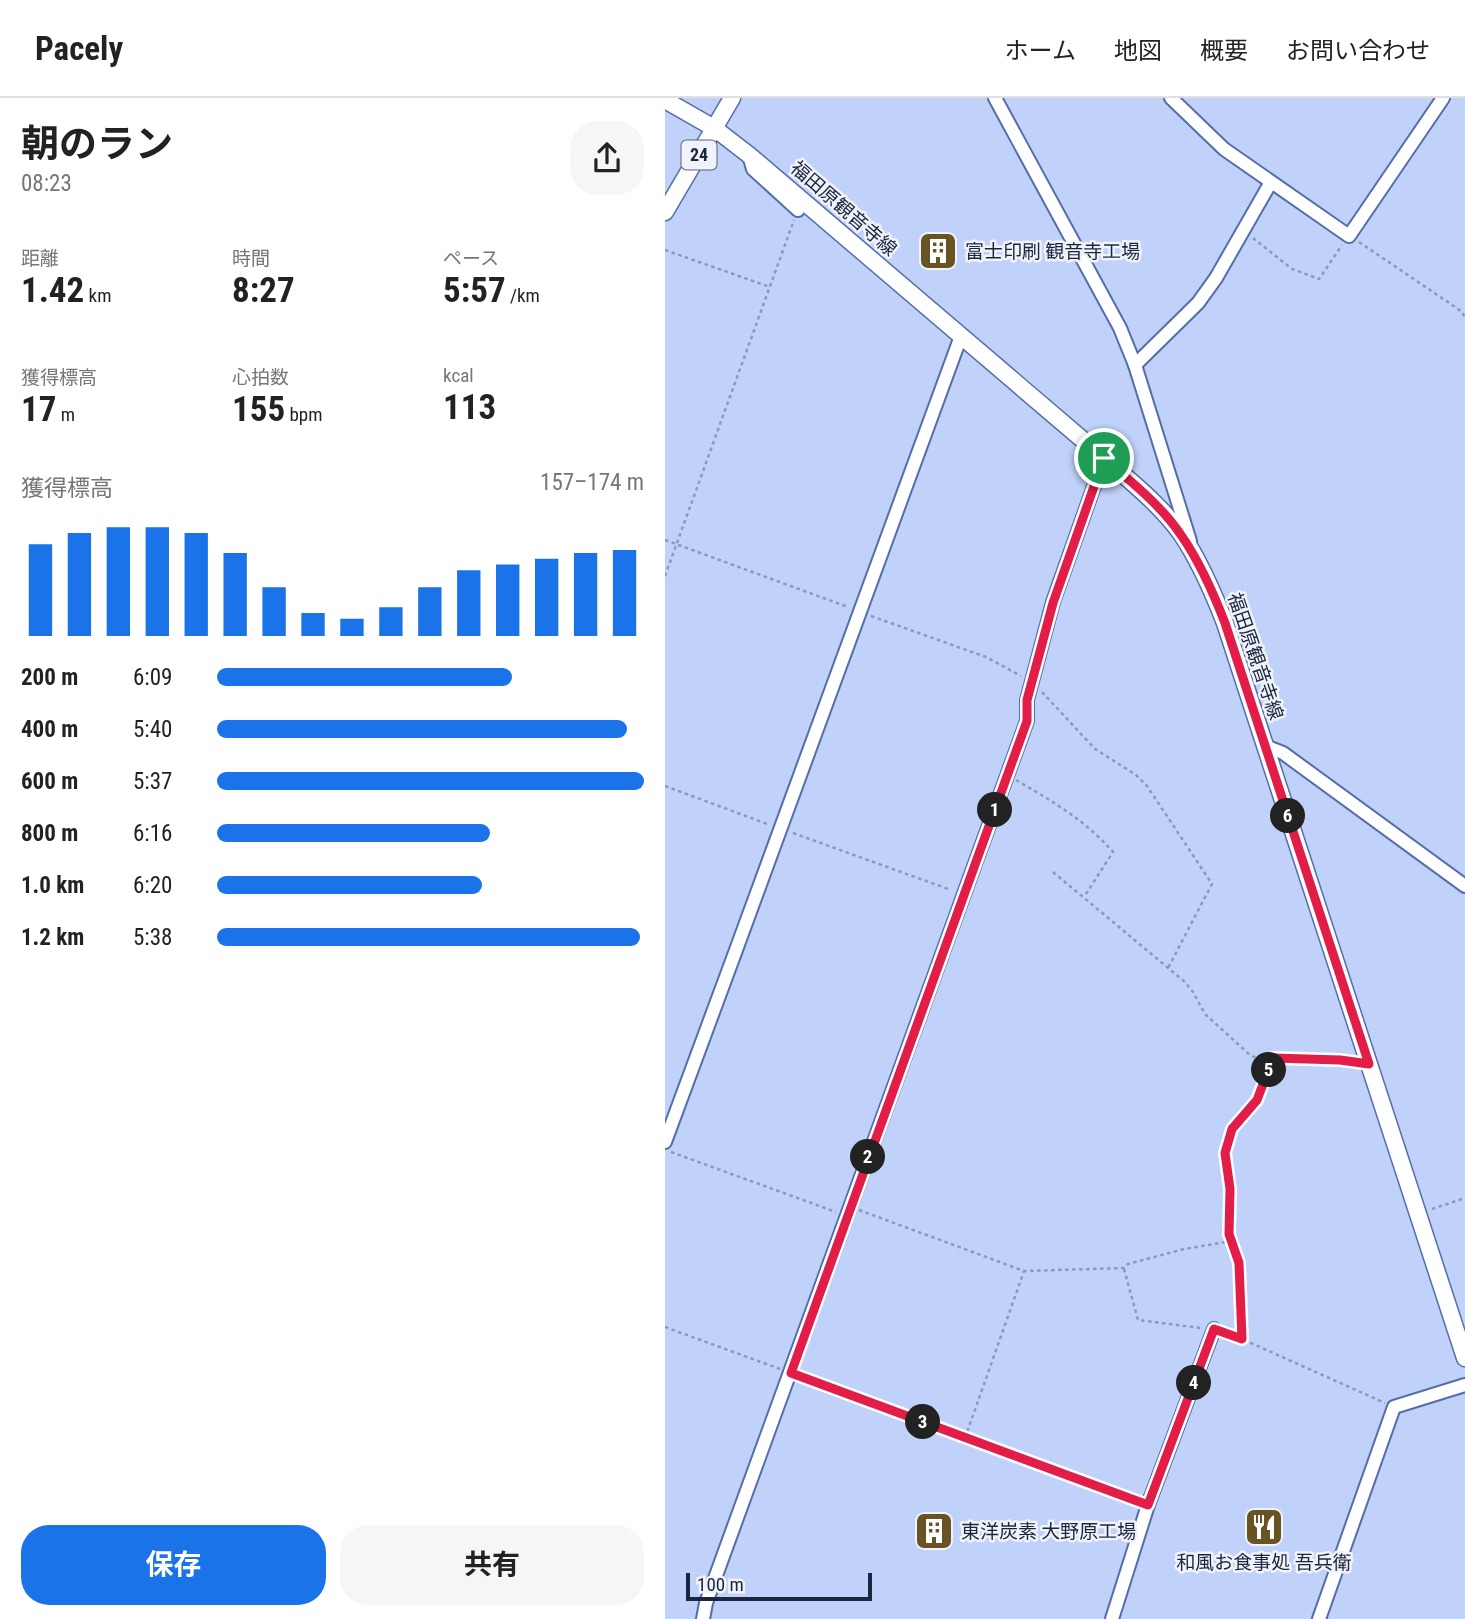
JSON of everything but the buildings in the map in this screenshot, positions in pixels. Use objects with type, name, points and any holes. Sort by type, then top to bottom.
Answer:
[{"type":"main road","name":"24","points":[[665,212],[732,98]]},
{"type":"main road","name":"福田原観音寺線","points":[[665,100],[714,128],[749,155],[1104,458],[1167,516],[1195,556],[1225,623],[1465,1358]]},
{"type":"street","points":[[995,98],[1086,261],[1120,328],[1135,366],[1195,556]]},
{"type":"street","points":[[1171,98],[1224,149],[1349,236],[1443,98]]},
{"type":"street","points":[[749,155],[753,169],[798,210]]},
{"type":"street","points":[[1135,366],[1198,303],[1271,183]]},
{"type":"street","points":[[665,1142],[961,336]]},
{"type":"street","points":[[702,1619],[1027,721],[1027,700],[1053,603],[1104,458]]},
{"type":"street","points":[[1265,747],[1283,753],[1465,886]]},
{"type":"street","points":[[1112,1619],[1148,1505],[1214,1329]]},
{"type":"street","points":[[1319,1619],[1394,1407],[1465,1385]]},
{"type":"path","points":[[665,576],[798,210]]},
{"type":"path","points":[[1244,230],[1292,270],[1318,279],[1349,236],[1461,311],[1465,317]]},
{"type":"path","points":[[665,250],[770,287]]},
{"type":"path","points":[[1032,681],[1095,749],[1136,775],[1147,786],[1212,884],[1168,968]]},
{"type":"path","points":[[1007,775],[1070,811],[1113,852],[1084,897]]},
{"type":"path","points":[[665,786],[964,895]]},
{"type":"path","points":[[1053,872],[1168,968],[1193,992],[1205,1014],[1251,1056],[1369,1064]]},
{"type":"path","points":[[1242,1339],[1239,1263],[1229,1234],[1230,1189],[1225,1153],[1232,1129],[1257,1100],[1273,1058]]},
{"type":"path","points":[[665,1149],[1024,1271],[1124,1268],[1128,1264],[1184,1249],[1232,1241]]},
{"type":"path","points":[[1419,1213],[1465,1198]]},
{"type":"path","points":[[1124,1268],[1138,1320],[1214,1329],[1394,1407]]},
{"type":"path","points":[[965,1438],[1024,1271]]},
{"type":"path","points":[[665,1327],[1148,1505]]},
{"type":"place","name":"富士印刷 観音寺工場","points":[[938,251]]},
{"type":"place","name":"和風お食事処 吾兵衛","points":[[1264,1527]]},
{"type":"place","name":"東洋炭素 大野原工場","points":[[934,1531]]},
{"type":"route","points":[[1104,458],[1167,516],[1181,533],[1210,585],[1225,623],[1369,1064],[1340,1060],[1273,1058],[1257,1100],[1232,1129],[1225,1153],[1230,1189],[1229,1234],[1239,1263],[1242,1339],[1214,1329],[1148,1505],[791,1373],[1027,721],[1027,700],[1053,603],[1104,458]]}]
